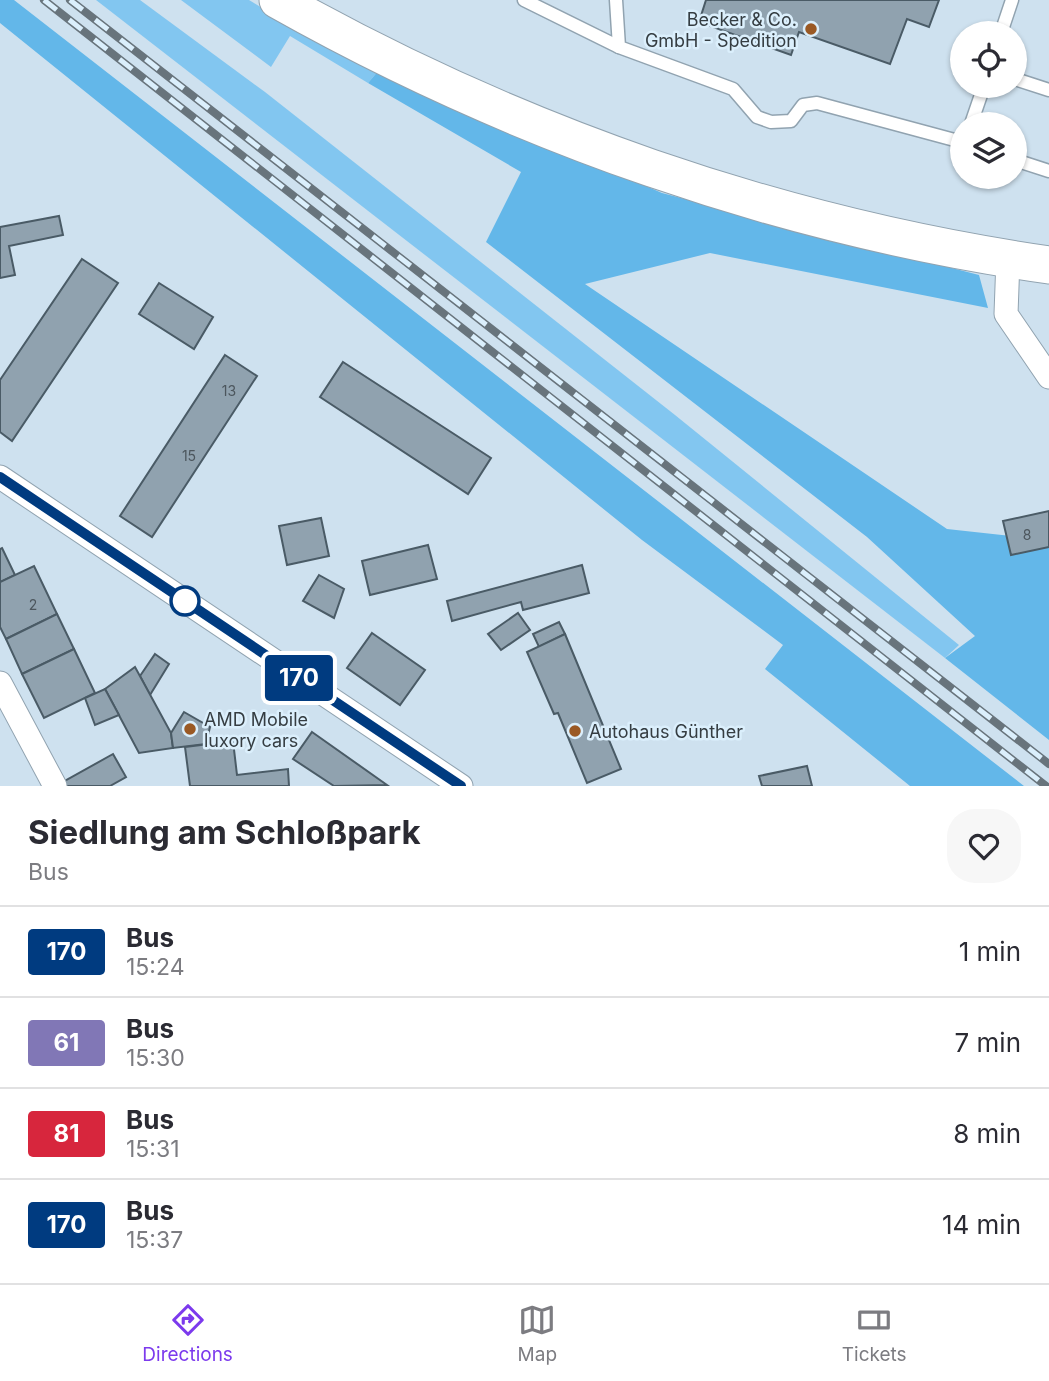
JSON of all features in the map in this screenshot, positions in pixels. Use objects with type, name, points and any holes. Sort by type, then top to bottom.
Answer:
[{"type":"main road","points":[[278,0],[447,86],[629,160],[689,181],[825,221],[1007,260],[1049,265]]},
{"type":"street","points":[[1007,260],[1006,314],[1049,377]]},
{"type":"street","points":[[0,477],[461,786]]},
{"type":"street","points":[[0,684],[55,786]]},
{"type":"lane","points":[[524,0],[619,47],[733,89],[757,117],[771,122],[791,121],[803,105],[817,103],[950,139]]},
{"type":"lane","points":[[616,0],[619,47]]},
{"type":"lane","points":[[1005,21],[1012,0]]},
{"type":"lane","points":[[1027,83],[1049,90]]},
{"type":"lane","points":[[1027,164],[1049,171]]},
{"type":"shaded area","points":[[0,0],[14,0],[1024,786],[910,786],[765,669],[783,645],[642,540],[0,23]]},
{"type":"shaded area","points":[[96,0],[140,0],[265,92],[675,415],[959,645],[945,658]]},
{"type":"shaded area","points":[[181,0],[249,0],[293,27],[379,70],[368,83],[290,36],[271,67]]},
{"type":"shaded area","points":[[379,70],[662,193],[979,275],[988,308],[710,253],[585,284],[947,529],[1049,540],[1049,740],[945,658],[975,636],[867,537],[486,242],[521,172],[368,83]]},
{"type":"building","name":"Becker & Co. GmbH - Spedition","points":[[706,0],[939,0],[929,27],[907,19],[890,64],[799,32],[791,55],[699,22]]},
{"type":"building","points":[[59,216],[63,235],[9,246],[15,275],[0,278],[0,227]]},
{"type":"building","points":[[82,259],[118,283],[12,441],[0,432],[0,380]]},
{"type":"building","points":[[159,283],[213,317],[194,349],[139,314]]},
{"type":"building","points":[[225,355],[257,376],[152,537],[120,516]]},
{"type":"building","points":[[343,362],[491,458],[468,494],[320,397]]},
{"type":"building","points":[[1049,511],[1049,547],[1011,555],[1003,521]]},
{"type":"building","points":[[321,518],[329,556],[287,565],[279,526]]},
{"type":"building","points":[[428,545],[437,579],[370,595],[362,561]]},
{"type":"building","points":[[2,548],[15,575],[0,582],[0,549]]},
{"type":"building","points":[[582,565],[589,593],[523,610],[521,602],[452,621],[447,601]]},
{"type":"building","points":[[34,566],[57,614],[6,639],[0,627],[0,582]]},
{"type":"building","points":[[319,575],[344,589],[334,618],[303,601]]},
{"type":"building","points":[[518,613],[530,630],[501,650],[488,634]]},
{"type":"building","points":[[57,614],[74,649],[22,674],[6,639]]},
{"type":"building","points":[[559,622],[565,634],[539,647],[533,634]]},
{"type":"building","points":[[372,633],[425,670],[400,705],[347,668]]},
{"type":"building","points":[[565,634],[621,769],[587,783],[558,713],[554,714],[527,652]]},
{"type":"building","points":[[74,649],[95,693],[44,718],[22,674]]},
{"type":"building","points":[[155,654],[169,664],[150,695],[140,676]]},
{"type":"building","points":[[135,667],[171,733],[173,748],[139,753],[105,689]]},
{"type":"building","points":[[105,689],[119,715],[95,725],[85,698]]},
{"type":"building","points":[[184,712],[210,727],[206,744],[173,748],[171,733]]},
{"type":"building","points":[[312,732],[387,785],[334,786],[293,759]]},
{"type":"building","points":[[233,741],[237,775],[288,769],[289,786],[190,786],[185,747]]},
{"type":"building","points":[[113,754],[126,777],[110,786],[65,786],[63,782]]},
{"type":"building","points":[[807,766],[812,786],[762,786],[759,776]]},
{"type":"railway","points":[[44,0],[1046,786]]},
{"type":"railway","points":[[70,0],[1049,764]]},
{"type":"bus line","name":"170","points":[[0,477],[461,786]]},
{"type":"place","name":"Becker & Co. GmbH - Spedition","points":[[811,29]]},
{"type":"place","name":"AMD Mobile luxory cars","points":[[190,729]]},
{"type":"place","name":"Autohaus Günther","points":[[575,731]]}]
